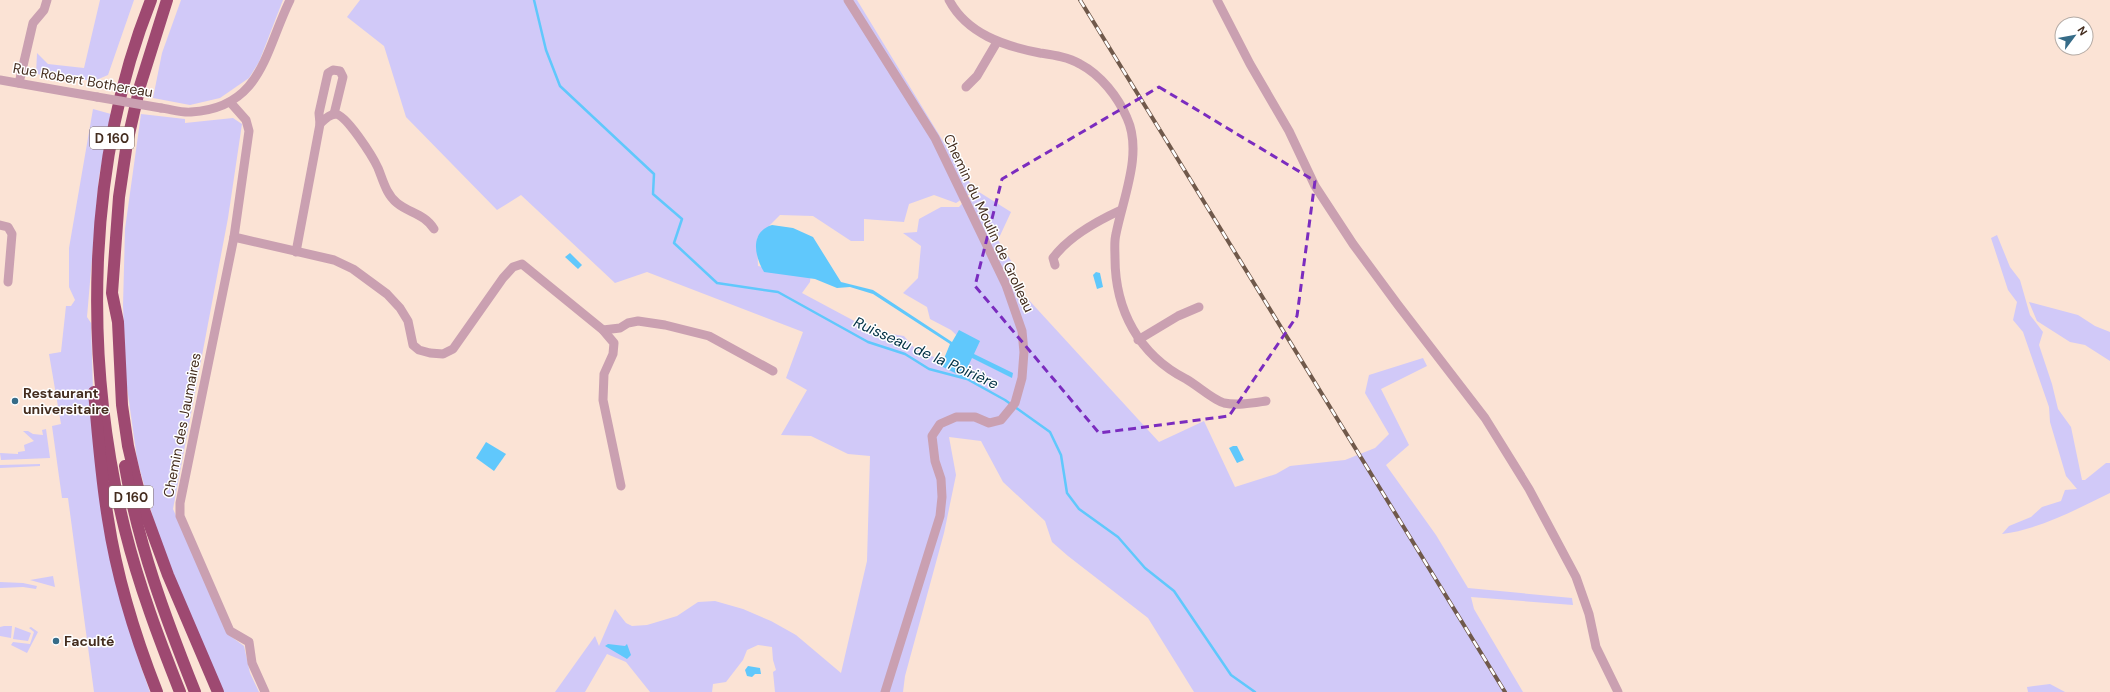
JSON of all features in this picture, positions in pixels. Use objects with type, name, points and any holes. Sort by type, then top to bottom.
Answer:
[{"type":"highway","name":"D 160","points":[[151,0],[127,74],[113,131],[104,186],[98,280],[99,366],[111,465],[125,530],[145,599],[180,692]]},
{"type":"highway","name":"D 160","points":[[167,0],[140,86],[129,135],[119,197],[112,293],[112,363],[116,407],[129,490],[155,586],[195,692]]},
{"type":"highway","name":"D 160","points":[[112,293],[118,322],[122,405],[128,446],[143,507],[168,575],[218,692]]},
{"type":"highway","name":"D 160","points":[[99,366],[93,379],[102,480],[108,520],[116,561],[139,645],[157,692]]},
{"type":"street","points":[[19,83],[34,23],[44,10],[46,0]]},
{"type":"street","name":"Rue Robert Bothereau","points":[[0,80],[161,108],[190,112],[208,110],[230,102],[246,90],[256,78],[290,0]]},
{"type":"street","name":"Chemin du Moulin de Grolleau","points":[[848,0],[935,138],[966,200],[1014,304],[1022,331],[1024,352],[1022,378],[1012,407],[1001,420],[989,423],[975,418],[956,417],[940,424],[932,436],[935,461],[941,485],[942,497],[940,516],[885,692]]},
{"type":"street","points":[[949,0],[965,21],[997,42],[1017,48],[1061,57],[1080,64],[1109,88],[1128,119],[1133,144],[1132,160],[1116,236],[1115,271],[1122,304],[1131,328],[1138,340],[1173,373],[1223,403],[1238,404],[1266,401]]},
{"type":"street","points":[[1217,0],[1250,64],[1289,131],[1315,186],[1353,244],[1485,418],[1529,489],[1576,577],[1589,614],[1596,647],[1618,692]]},
{"type":"street","points":[[966,87],[977,76],[997,42]]},
{"type":"street","points":[[296,252],[320,124],[319,112],[328,73],[333,70],[340,71],[343,77],[334,114]]},
{"type":"street","name":"Chemin des Jaumaires","points":[[230,102],[246,120],[250,131],[234,237],[180,503],[180,516],[230,631],[248,642],[252,663],[265,692]]},
{"type":"street","points":[[320,124],[326,117],[334,114],[340,115],[350,125],[378,168],[383,184],[397,203],[422,216],[434,228]]},
{"type":"street","points":[[1056,265],[1053,258],[1059,250],[1105,218],[1121,210]]},
{"type":"street","points":[[0,225],[8,227],[12,234],[8,282]]},
{"type":"street","points":[[234,237],[334,260],[353,268],[387,294],[400,308],[408,321],[413,345],[419,350],[430,353],[443,354],[453,348],[503,278],[513,267],[522,264],[603,330],[614,343],[613,354],[604,374],[603,400],[621,486]]},
{"type":"street","points":[[1138,340],[1178,316],[1199,307]]},
{"type":"street","points":[[603,330],[620,328],[628,323],[638,322],[680,328],[709,336],[773,371]]},
{"type":"highlighted area","points":[[1159,87],[1315,181],[1297,316],[1229,416],[1099,433],[975,286],[1002,179]]},
{"type":"shaded area","points":[[100,0],[134,0],[108,75],[94,81],[36,74],[37,53],[48,64],[84,68]]},
{"type":"shaded area","points":[[181,0],[283,0],[259,62],[249,78],[220,98],[190,105],[153,98],[162,53]]},
{"type":"shaded area","points":[[360,0],[857,0],[963,174],[976,190],[956,203],[934,195],[909,204],[904,222],[864,219],[864,241],[851,241],[813,216],[780,215],[757,238],[758,266],[794,273],[811,272],[810,282],[802,293],[873,331],[904,336],[917,351],[940,359],[965,356],[969,347],[951,330],[930,319],[927,307],[903,293],[918,278],[921,246],[903,233],[917,232],[919,219],[941,207],[959,207],[966,199],[979,192],[1011,212],[998,240],[1015,267],[1006,275],[1159,442],[1204,421],[1235,487],[1276,474],[1290,466],[1345,460],[1375,448],[1389,434],[1365,393],[1369,375],[1423,358],[1427,366],[1381,389],[1409,445],[1386,465],[1436,535],[1468,588],[1572,598],[1573,605],[1471,597],[1474,609],[1523,692],[1194,692],[1148,618],[1052,542],[1045,521],[1003,482],[981,441],[949,437],[956,475],[944,533],[905,676],[903,692],[775,692],[773,672],[776,670],[773,660],[772,647],[758,645],[747,650],[743,660],[726,682],[713,684],[712,692],[650,692],[626,662],[607,654],[585,692],[555,692],[595,636],[599,646],[615,609],[626,623],[632,626],[647,625],[677,616],[698,602],[715,601],[743,609],[771,621],[796,635],[841,673],[867,561],[870,456],[848,454],[811,436],[781,435],[807,390],[786,378],[803,332],[647,272],[615,283],[521,195],[497,210],[406,117],[384,46],[347,17]]},
{"type":"shaded area","points":[[93,109],[111,114],[99,177],[87,317],[91,323],[95,459],[138,658],[150,692],[94,692],[68,498],[62,498],[52,426],[61,424],[49,354],[61,352],[66,306],[71,306],[75,300],[69,287],[69,248]]},
{"type":"shaded area","points":[[141,114],[185,119],[185,123],[233,118],[242,124],[228,218],[173,509],[229,635],[244,646],[250,673],[259,692],[224,692],[193,625],[158,536],[137,459],[126,380],[123,306],[125,229]]},
{"type":"shaded area","points":[[1997,235],[2010,267],[2020,280],[2030,315],[2043,332],[2039,345],[2052,384],[2058,409],[2071,427],[2082,480],[2085,480],[2106,463],[2110,463],[2110,493],[2044,523],[2016,532],[2002,534],[2009,526],[2031,517],[2042,507],[2061,501],[2065,490],[2077,489],[2066,476],[2050,422],[2049,407],[2023,332],[2013,320],[2017,302],[2008,290],[1991,238]]},
{"type":"shaded area","points":[[2029,302],[2078,315],[2095,326],[2110,332],[2110,361],[2085,345],[2070,342],[2037,321]]},
{"type":"shaded area","points":[[46,429],[50,458],[1,460],[0,453],[18,454],[18,452],[25,451],[24,445],[34,441],[23,431],[43,435],[42,430]]},
{"type":"shaded area","points":[[40,464],[40,466],[0,468],[0,465]]},
{"type":"shaded area","points":[[53,576],[55,587],[30,580]]},
{"type":"shaded area","points":[[0,582],[23,583],[37,586],[36,589],[23,587],[0,588]]},
{"type":"shaded area","points":[[12,626],[11,638],[0,636],[0,627]]},
{"type":"shaded area","points":[[15,627],[31,633],[28,641],[13,639]]},
{"type":"shaded area","points":[[31,627],[38,632],[27,653],[11,645],[13,642],[30,644],[34,632],[29,628]]},
{"type":"shaded area","points":[[2050,684],[2065,692],[2028,692],[2027,687]]},
{"type":"water","points":[[772,225],[793,228],[813,237],[841,282],[873,290],[952,342],[959,330],[980,341],[974,354],[1013,373],[1012,378],[972,358],[963,377],[941,366],[950,344],[873,294],[850,287],[837,288],[815,279],[764,272],[756,252],[757,238],[765,228]]},
{"type":"water","points":[[570,253],[582,265],[578,269],[565,257]]},
{"type":"water","points":[[1096,272],[1100,273],[1103,287],[1097,289],[1093,275]]},
{"type":"water","points":[[486,442],[506,454],[494,471],[476,458]]},
{"type":"water","points":[[1237,446],[1244,460],[1237,463],[1229,448]]},
{"type":"water","points":[[608,644],[625,646],[627,644],[631,655],[627,659],[605,646]]},
{"type":"water","points":[[748,666],[760,668],[761,674],[755,674],[752,677],[747,676],[745,670]]},
{"type":"waterway","name":"Ruisseau de la Poirière","points":[[534,0],[546,50],[560,86],[654,174],[653,194],[682,219],[674,243],[717,283],[778,292],[868,342],[905,354],[929,369],[967,379],[1005,400],[1050,432],[1061,455],[1067,493],[1079,509],[1118,537],[1145,568],[1174,591],[1231,675],[1255,692]]},
{"type":"railway","points":[[1080,0],[1505,692]]},
{"type":"place","name":"Restaurant universitaire","points":[[15,401]]},
{"type":"place","name":"Faculté","points":[[56,641]]}]
